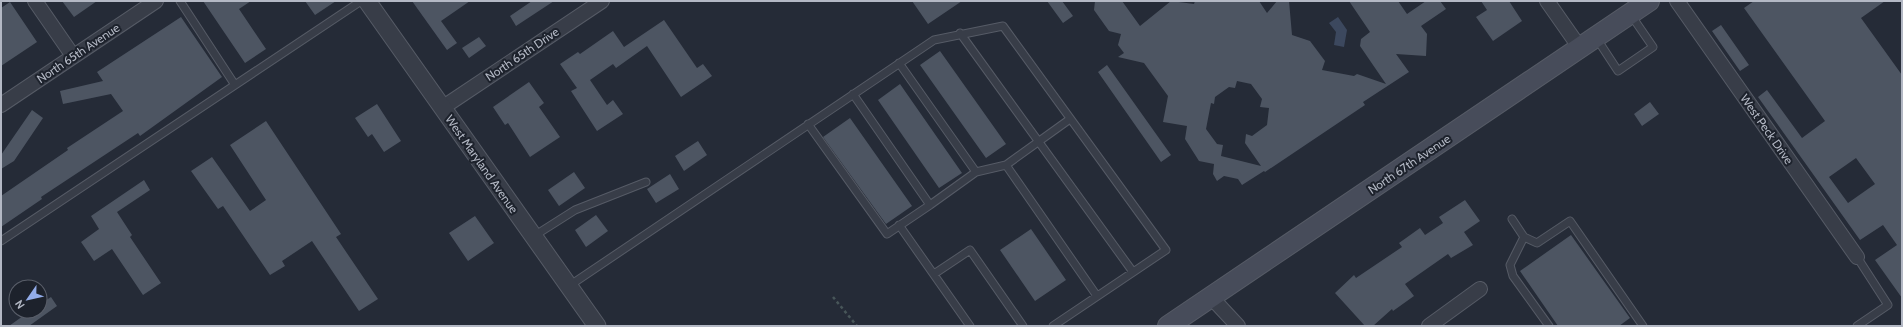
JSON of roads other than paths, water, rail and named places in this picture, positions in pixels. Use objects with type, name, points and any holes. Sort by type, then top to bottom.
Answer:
[{"type":"main road","name":"North 67th Avenue","points":[[1168,326],[1649,1]]},
{"type":"street","points":[[35,1],[73,56]]},
{"type":"street","name":"North 65th Avenue","points":[[1,105],[156,1]]},
{"type":"street","name":"West Maryland Avenue","points":[[368,1],[597,326]]},
{"type":"street","name":"North 65th Drive","points":[[442,108],[602,1]]},
{"type":"street","points":[[1547,1],[1588,42]]},
{"type":"street","name":"West Peck Drive","points":[[1677,1],[1857,257]]},
{"type":"street","points":[[1429,326],[1480,289]]},
{"type":"street","points":[[1210,297],[1238,326]]},
{"type":"lane","points":[[180,1],[235,85]]},
{"type":"lane","points":[[1,241],[361,1]]},
{"type":"lane","points":[[1588,42],[1618,71],[1653,47],[1630,14]]},
{"type":"lane","points":[[569,286],[934,40],[960,33],[1003,26],[1166,250],[1053,326]]},
{"type":"lane","points":[[960,33],[1133,272]]},
{"type":"lane","points":[[899,63],[976,172]]},
{"type":"lane","points":[[853,94],[930,205]]},
{"type":"lane","points":[[808,124],[887,234],[976,172],[1006,165],[1070,119]]},
{"type":"lane","points":[[1006,165],[1097,296]]},
{"type":"lane","points":[[533,236],[575,210],[646,182]]},
{"type":"lane","points":[[1512,219],[1524,237],[1537,242],[1570,221],[1643,326]]},
{"type":"lane","points":[[900,225],[970,326]]},
{"type":"lane","points":[[1524,237],[1510,265],[1513,276],[1549,326]]},
{"type":"lane","points":[[934,274],[970,250],[1023,326]]},
{"type":"lane","points":[[1856,326],[1888,305],[1857,257]]},
{"type":"water","points":[[1338,17],[1347,30],[1344,47],[1334,45],[1336,32],[1329,23]]}]
